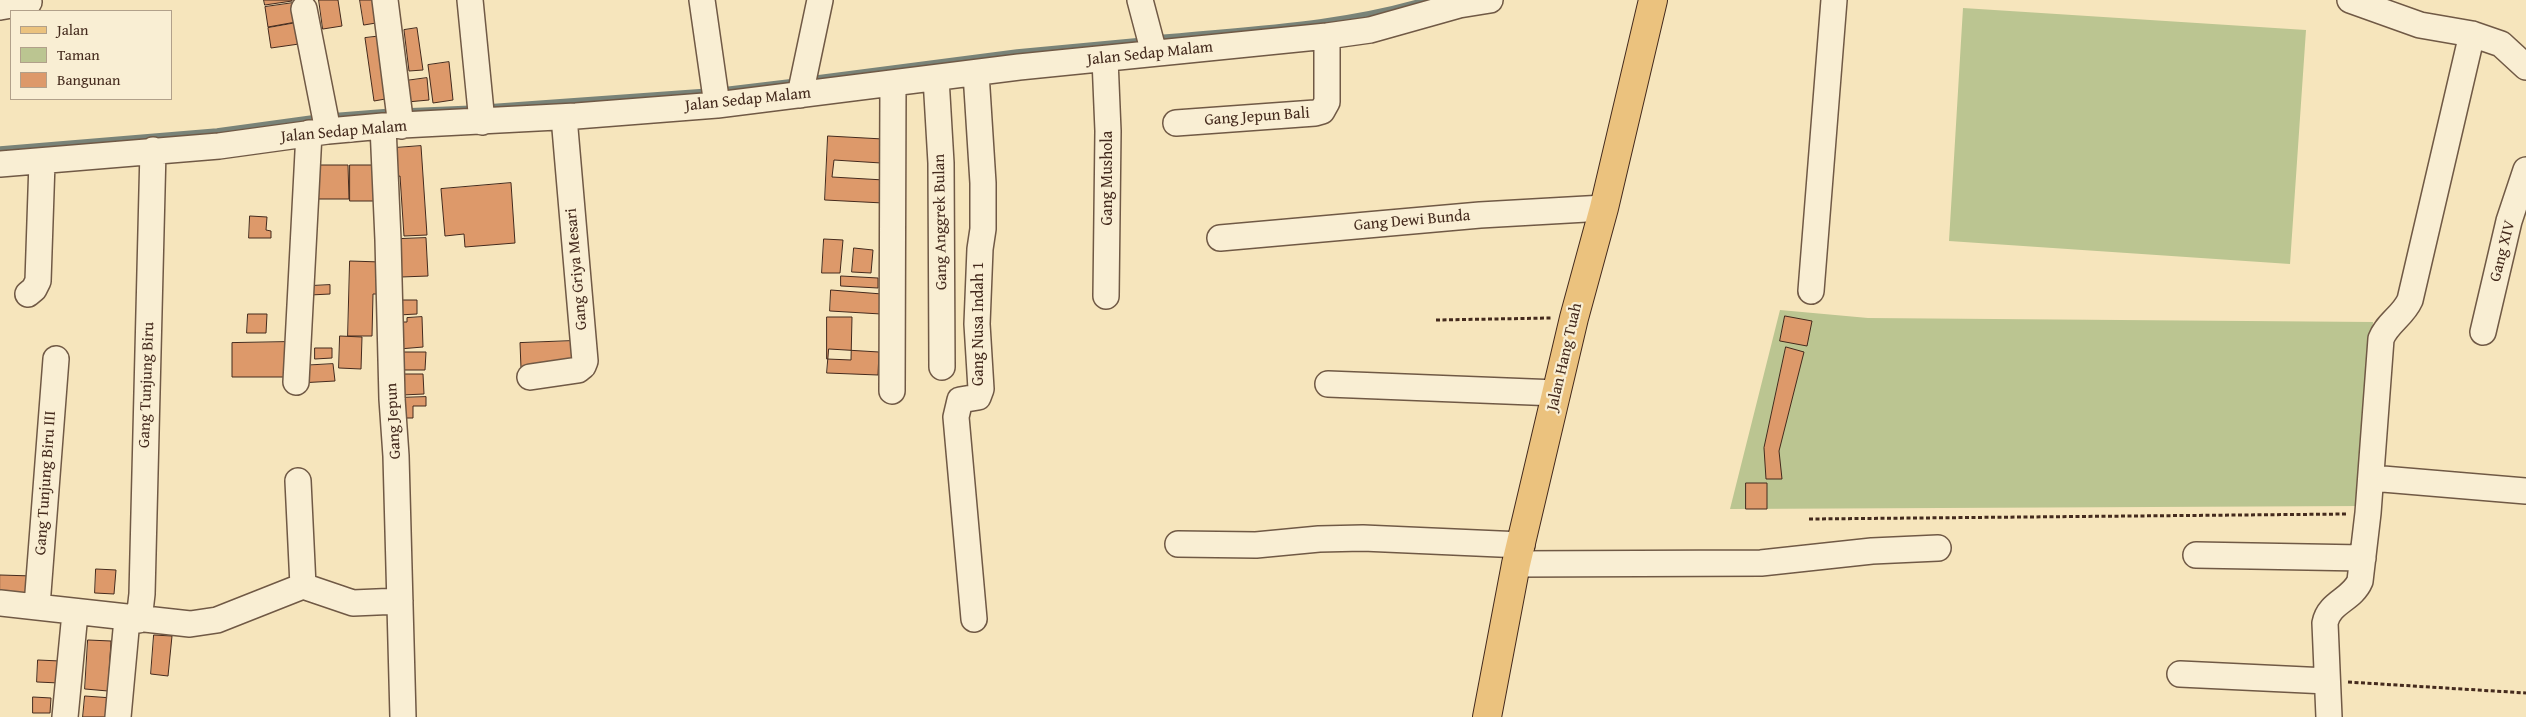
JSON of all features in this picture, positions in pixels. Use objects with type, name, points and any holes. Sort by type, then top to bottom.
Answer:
[{"type":"main road","name":"Jalan Hang Tuah","points":[[1487,717],[1519,555],[1574,318],[1604,208],[1653,0]]},
{"type":"street","name":"Gang Jepun","points":[[385,0],[395,119],[403,717]]},
{"type":"street","points":[[470,0],[481,110]]},
{"type":"street","points":[[702,0],[716,94]]},
{"type":"street","points":[[803,82],[820,0]]},
{"type":"street","points":[[1140,0],[1151,43]]},
{"type":"street","name":"Jalan Sedap Malam","points":[[0,164],[219,146],[322,125],[481,110],[564,117],[803,82],[893,84],[1105,59],[1151,43],[1327,36],[1394,24],[1458,2],[1490,0]]},
{"type":"street","points":[[1811,292],[1834,0]]},
{"type":"street","points":[[2350,0],[2420,25],[2472,34],[2501,44],[2526,67]]},
{"type":"street","points":[[0,7],[29,2]]},
{"type":"street","points":[[296,382],[322,125],[304,10]]},
{"type":"street","points":[[2329,717],[2327,615],[2358,586],[2368,513],[2381,339],[2384,331],[2403,313],[2410,300],[2472,34]]},
{"type":"street","name":"Gang Jepun Bali","points":[[1176,123],[1322,111],[1327,102],[1327,36]]},
{"type":"street","name":"Gang Mushola","points":[[1105,59],[1108,141],[1106,296]]},
{"type":"street","name":"Gang Nusa Indah 1","points":[[974,618],[956,417],[960,400],[978,397],[981,389],[977,324],[980,249],[983,229],[976,73]]},
{"type":"street","name":"Gang Anggrek Bulan","points":[[936,78],[941,163],[942,367]]},
{"type":"street","points":[[892,391],[893,84]]},
{"type":"street","name":"Gang Griya Mesari","points":[[530,377],[578,370],[585,361],[564,117]]},
{"type":"street","name":"Gang Tunjung Biru","points":[[118,717],[133,619],[142,594],[153,150]]},
{"type":"street","points":[[28,294],[34,289],[38,281],[42,162]]},
{"type":"street","name":"Gang XIV","points":[[2483,332],[2509,221],[2526,170]]},
{"type":"street","name":"Gang Dewi Bunda","points":[[1220,238],[1480,215],[1604,208]]},
{"type":"street","name":"Gang Tunjung Biru III","points":[[37,606],[56,358]]},
{"type":"street","points":[[1328,384],[1557,393]]},
{"type":"street","points":[[2371,478],[2526,491]]},
{"type":"street","points":[[298,481],[303,586]]},
{"type":"street","points":[[1178,544],[1256,545],[1319,539],[1363,538],[1519,555],[1761,563],[1872,551],[1938,548]]},
{"type":"street","points":[[2196,555],[2363,558]]},
{"type":"street","points":[[0,603],[37,606],[75,613],[190,624],[217,620],[303,586],[353,603],[400,601]]},
{"type":"street","points":[[65,717],[75,613]]},
{"type":"street","points":[[2180,674],[2327,681]]},
{"type":"path","points":[[1436,320],[1574,318]]},
{"type":"path","points":[[1809,519],[2368,513]]},
{"type":"path","points":[[2327,681],[2526,693]]},
{"type":"green space","points":[[1963,8],[2306,30],[2290,264],[1949,241]]},
{"type":"green space","points":[[1780,310],[1868,318],[2373,322],[2362,506],[1730,509]]},
{"type":"building","points":[[264,0],[292,0],[292,1],[265,5]]},
{"type":"building","points":[[319,0],[338,0],[342,26],[323,29]]},
{"type":"building","points":[[360,0],[379,0],[382,22],[364,25]]},
{"type":"building","points":[[293,3],[296,22],[268,27],[265,7]]},
{"type":"building","points":[[296,23],[299,44],[271,48],[268,28]]},
{"type":"building","points":[[417,28],[423,70],[409,71],[404,30]]},
{"type":"building","points":[[382,36],[391,98],[374,101],[365,38]]},
{"type":"building","points":[[449,62],[453,100],[433,103],[428,65]]},
{"type":"building","points":[[427,78],[429,100],[407,102],[405,81]]},
{"type":"building","points":[[828,136],[883,139],[881,163],[834,160],[832,177],[884,180],[883,203],[825,200]]},
{"type":"building","points":[[421,146],[427,235],[404,236],[400,176],[396,177],[394,148]]},
{"type":"building","points":[[311,165],[348,165],[349,199],[311,199]]},
{"type":"building","points":[[350,165],[374,165],[374,201],[350,201]]},
{"type":"building","points":[[511,183],[515,243],[465,247],[464,234],[445,236],[441,189]]},
{"type":"building","points":[[250,216],[267,217],[266,230],[271,231],[271,238],[249,238]]},
{"type":"building","points":[[426,238],[428,276],[401,277],[400,239]]},
{"type":"building","points":[[824,239],[843,240],[840,273],[822,273]]},
{"type":"building","points":[[854,248],[873,250],[871,273],[852,272]]},
{"type":"building","points":[[350,261],[381,262],[381,294],[373,294],[372,336],[348,336]]},
{"type":"building","points":[[841,276],[878,278],[878,288],[841,286]]},
{"type":"building","points":[[330,285],[330,294],[310,295],[310,286]]},
{"type":"building","points":[[831,290],[882,294],[881,314],[830,311]]},
{"type":"building","points":[[397,300],[417,300],[417,314],[398,315]]},
{"type":"building","points":[[248,314],[267,314],[266,333],[247,333]]},
{"type":"building","points":[[1785,316],[1812,321],[1807,346],[1780,341]]},
{"type":"building","points":[[422,317],[423,347],[399,349],[397,322],[407,322],[407,318]]},
{"type":"building","points":[[827,317],[852,317],[851,360],[827,359]]},
{"type":"building","points":[[340,336],[362,337],[361,369],[339,368]]},
{"type":"building","points":[[572,341],[572,367],[521,368],[520,343]]},
{"type":"building","points":[[287,342],[287,377],[232,377],[232,343]]},
{"type":"building","points":[[1786,347],[1804,352],[1779,451],[1782,479],[1766,479],[1764,448]]},
{"type":"building","points":[[315,348],[332,348],[332,358],[315,359]]},
{"type":"building","points":[[829,349],[879,352],[878,375],[827,373]]},
{"type":"building","points":[[397,352],[426,352],[425,370],[400,370]]},
{"type":"building","points":[[333,364],[335,381],[299,383],[298,366]]},
{"type":"building","points":[[401,374],[423,374],[424,394],[402,395]]},
{"type":"building","points":[[426,397],[426,406],[413,406],[413,418],[396,418],[396,398]]},
{"type":"building","points":[[1746,483],[1767,483],[1767,509],[1746,509]]},
{"type":"building","points":[[96,569],[116,570],[114,594],[95,593]]},
{"type":"building","points":[[0,575],[33,576],[33,593],[0,593]]},
{"type":"building","points":[[154,635],[172,636],[168,676],[151,674]]},
{"type":"building","points":[[88,640],[111,641],[108,691],[85,689]]},
{"type":"building","points":[[38,660],[60,661],[59,683],[37,682]]},
{"type":"building","points":[[85,696],[112,698],[111,717],[83,717]]},
{"type":"building","points":[[33,697],[51,698],[50,713],[33,713]]},
{"type":"waterway","points":[[1156,38],[1325,21],[1359,16],[1425,0]]},
{"type":"waterway","points":[[809,79],[1017,52],[1145,40]]},
{"type":"waterway","points":[[722,90],[797,81]]},
{"type":"waterway","points":[[487,107],[710,91]]},
{"type":"waterway","points":[[405,111],[476,108]]},
{"type":"waterway","points":[[330,116],[393,111]]},
{"type":"waterway","points":[[0,149],[217,131],[319,117]]}]
